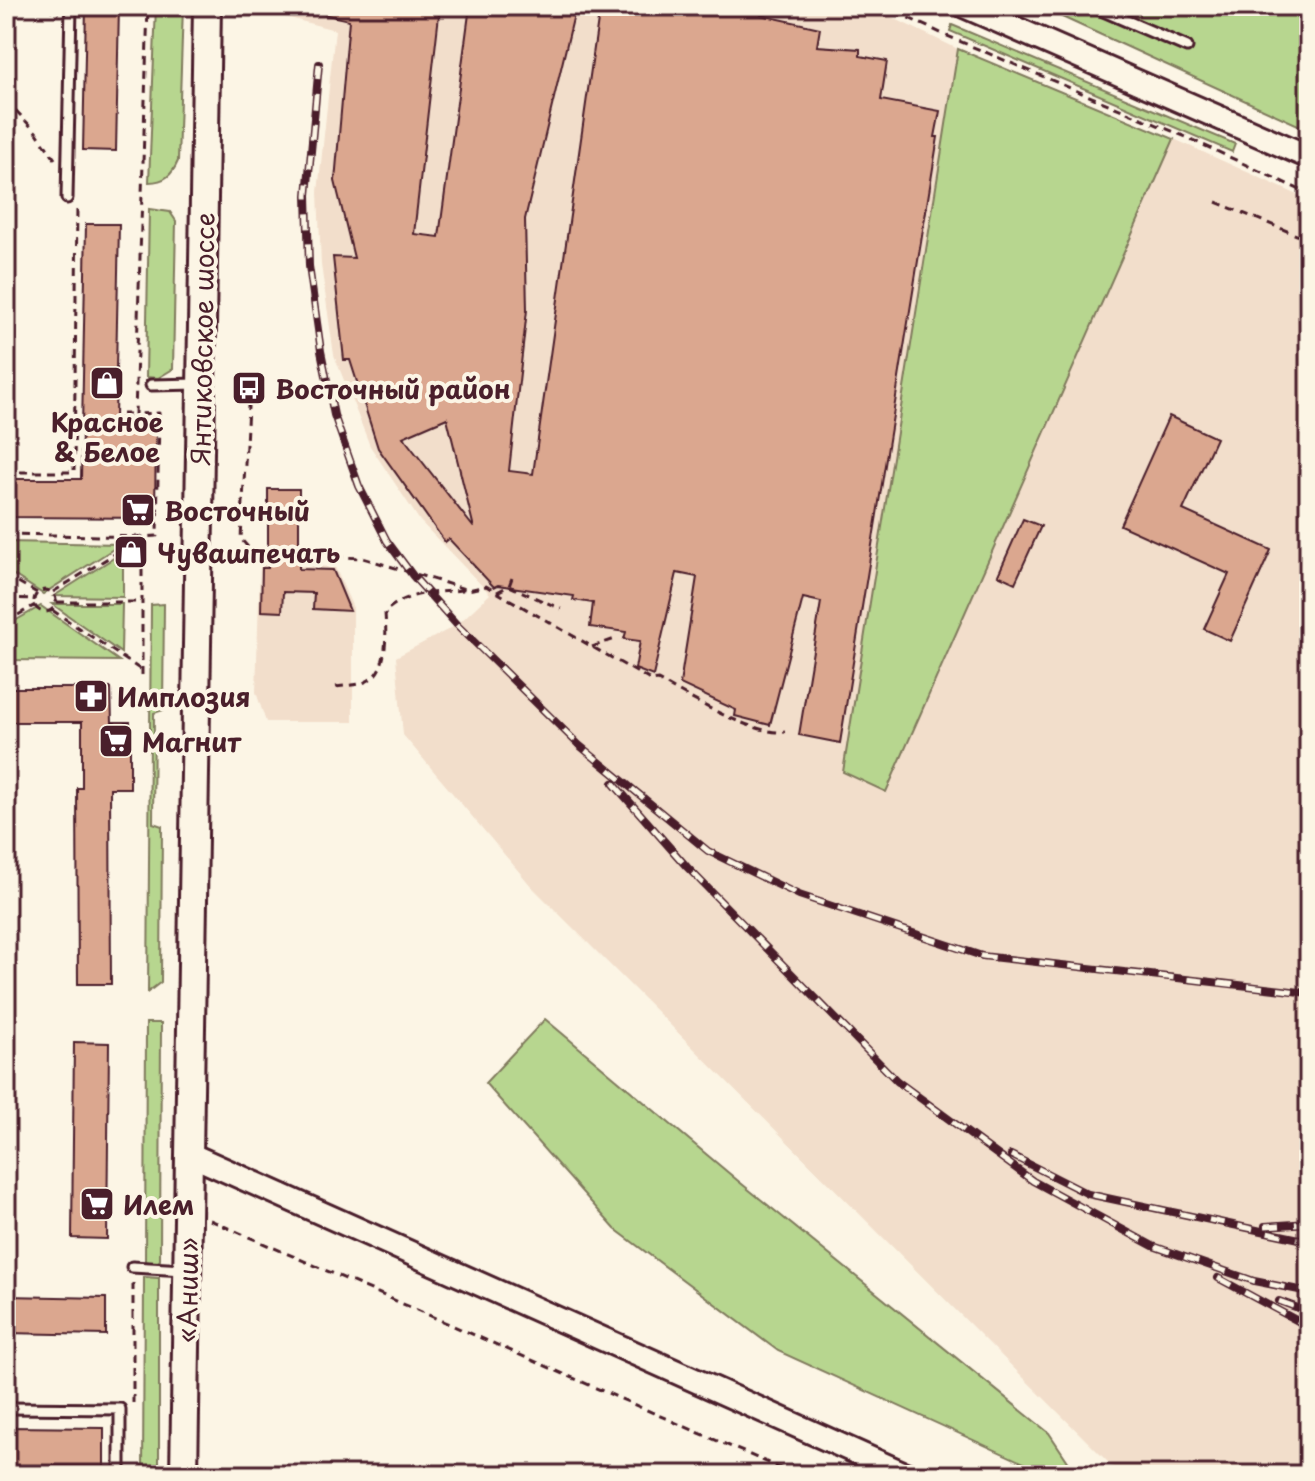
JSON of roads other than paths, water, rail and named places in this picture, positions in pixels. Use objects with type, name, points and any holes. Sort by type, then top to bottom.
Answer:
[{"type":"main road","name":"Янтиковское шоссе","points":[[190,1104],[207,6]]},
{"type":"main road","name":"«Аниш»","points":[[184,1475],[190,1104]]},
{"type":"street","points":[[964,6],[1309,157]]},
{"type":"street","points":[[189,1154],[907,1475]]},
{"type":"lane","points":[[71,6],[68,176],[72,198]]},
{"type":"lane","points":[[1092,6],[1187,47]]},
{"type":"lane","points":[[151,385],[201,384]]},
{"type":"lane","points":[[132,1267],[187,1270]]},
{"type":"lane","points":[[6,1408],[120,1409],[120,1475]]},
{"type":"railway","points":[[319,64],[307,195],[309,266],[334,415],[359,486],[387,541],[413,576],[457,625],[579,745],[708,851],[799,895],[982,956],[1309,993]]},
{"type":"railway","points":[[613,783],[687,867],[897,1081],[1033,1181],[1153,1246],[1254,1281],[1309,1292]]},
{"type":"railway","points":[[1011,1155],[1088,1194],[1309,1241]]},
{"type":"railway","points":[[1265,1226],[1309,1223]]},
{"type":"railway","points":[[1218,1278],[1309,1327]]},
{"type":"railway","points":[[1279,1301],[1309,1312]]},
{"type":"place","name":"Красное & Белое","points":[[107,383]]},
{"type":"place","name":"Восточный район","points":[[249,388]]},
{"type":"place","name":"Восточный","points":[[138,510]]},
{"type":"place","name":"Чувашпечать","points":[[131,552]]},
{"type":"place","name":"Имплозия","points":[[91,696]]},
{"type":"place","name":"Магнит","points":[[116,741]]},
{"type":"place","name":"Илем","points":[[97,1204]]}]
